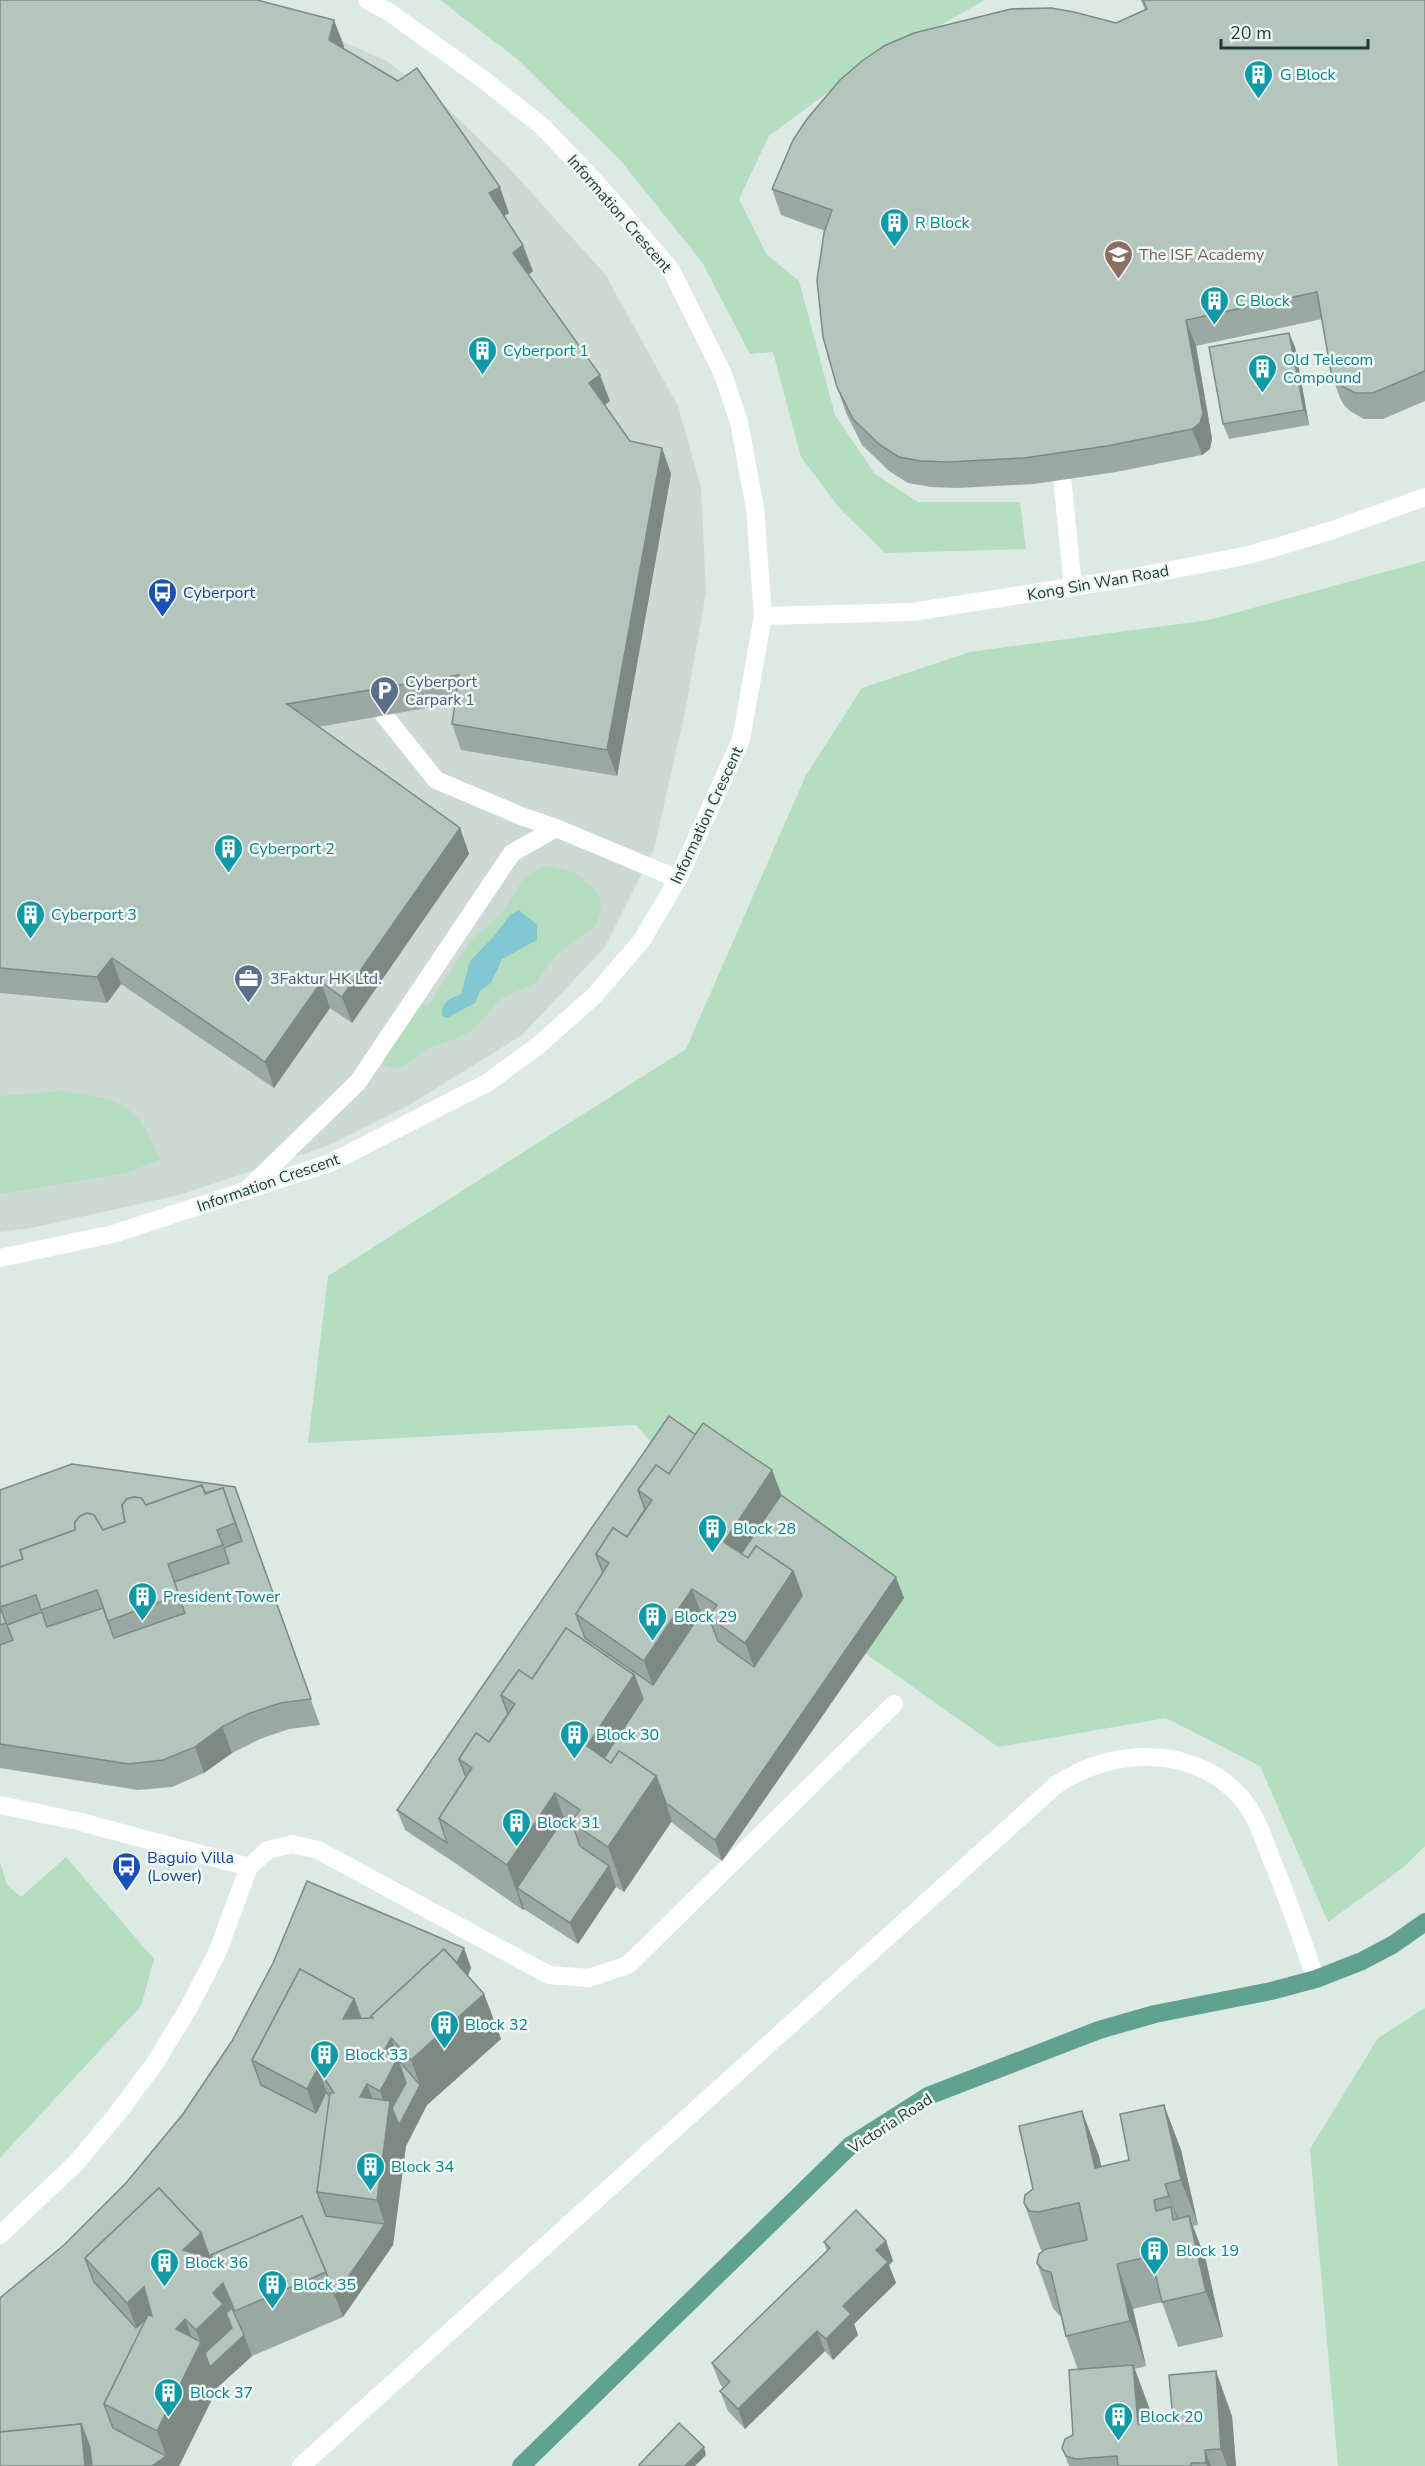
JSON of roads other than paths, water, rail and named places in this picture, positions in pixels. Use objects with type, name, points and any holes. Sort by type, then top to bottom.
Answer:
[{"type":"main road","name":"Victoria Road","points":[[521,2466],[850,2145],[928,2096],[1099,2030],[1155,2014],[1271,1991],[1316,1979],[1362,1962],[1394,1944],[1425,1922]]},
{"type":"street","name":"Information Crescent","points":[[0,1258],[112,1234],[330,1163],[487,1083],[540,1044],[595,995],[642,940],[678,879],[741,740],[763,616],[755,508],[739,422],[723,374],[671,270],[600,187],[542,126],[417,32],[367,0]]},
{"type":"street","points":[[1049,446],[1059,445],[1073,586]]},
{"type":"street","name":"Kong Sin Wan Road","points":[[763,616],[912,612],[1249,555],[1330,531],[1425,497]]},
{"type":"street","points":[[384,715],[436,780],[678,879]]},
{"type":"street","points":[[247,1190],[358,1082],[512,853],[556,828]]},
{"type":"street","points":[[0,2235],[76,2163],[155,2063],[188,2009],[217,1953],[249,1867],[268,1850],[292,1844],[318,1850],[549,1975],[590,1978],[628,1965],[894,1704]]},
{"type":"street","points":[[301,2466],[1056,1785],[1076,1772],[1100,1762],[1126,1757],[1151,1756],[1177,1760],[1221,1780],[1249,1809],[1277,1871],[1316,1979]]},
{"type":"street","points":[[0,1805],[77,1821],[249,1867]]},
{"type":"water","points":[[519,910],[537,925],[537,940],[502,959],[491,983],[480,991],[475,1003],[447,1018],[442,1016],[443,1007],[447,1002],[461,994],[470,961],[510,915]]},
{"type":"place","name":"G Block","points":[[1259,100]]},
{"type":"place","name":"R Block","points":[[894,248]]},
{"type":"place","name":"The ISF Academy","points":[[1118,280]]},
{"type":"place","name":"C Block","points":[[1214,326]]},
{"type":"place","name":"Cyberport 1","points":[[482,376]]},
{"type":"place","name":"Old Telecom Compound","points":[[1262,394]]},
{"type":"place","name":"Cyberport","points":[[162,618]]},
{"type":"place","name":"Cyberport Carpark 1","points":[[384,716]]},
{"type":"place","name":"Cyberport 2","points":[[228,874]]},
{"type":"place","name":"Cyberport 3","points":[[30,940]]},
{"type":"place","name":"3Faktur HK Ltd.","points":[[249,1004]]},
{"type":"place","name":"Block 28","points":[[712,1554]]},
{"type":"place","name":"President Tower","points":[[142,1622]]},
{"type":"place","name":"Block 29","points":[[653,1642]]},
{"type":"place","name":"Block 30","points":[[575,1760]]},
{"type":"place","name":"Block 31","points":[[516,1848]]},
{"type":"place","name":"Baguio Villa (Lower)","points":[[126,1892]]},
{"type":"place","name":"Block 32","points":[[444,2050]]},
{"type":"place","name":"Block 33","points":[[324,2080]]},
{"type":"place","name":"Block 34","points":[[370,2192]]},
{"type":"place","name":"Block 19","points":[[1155,2276]]},
{"type":"place","name":"Block 36","points":[[164,2288]]},
{"type":"place","name":"Block 35","points":[[272,2310]]},
{"type":"place","name":"Block 37","points":[[169,2418]]},
{"type":"place","name":"Block 20","points":[[1119,2442]]}]
